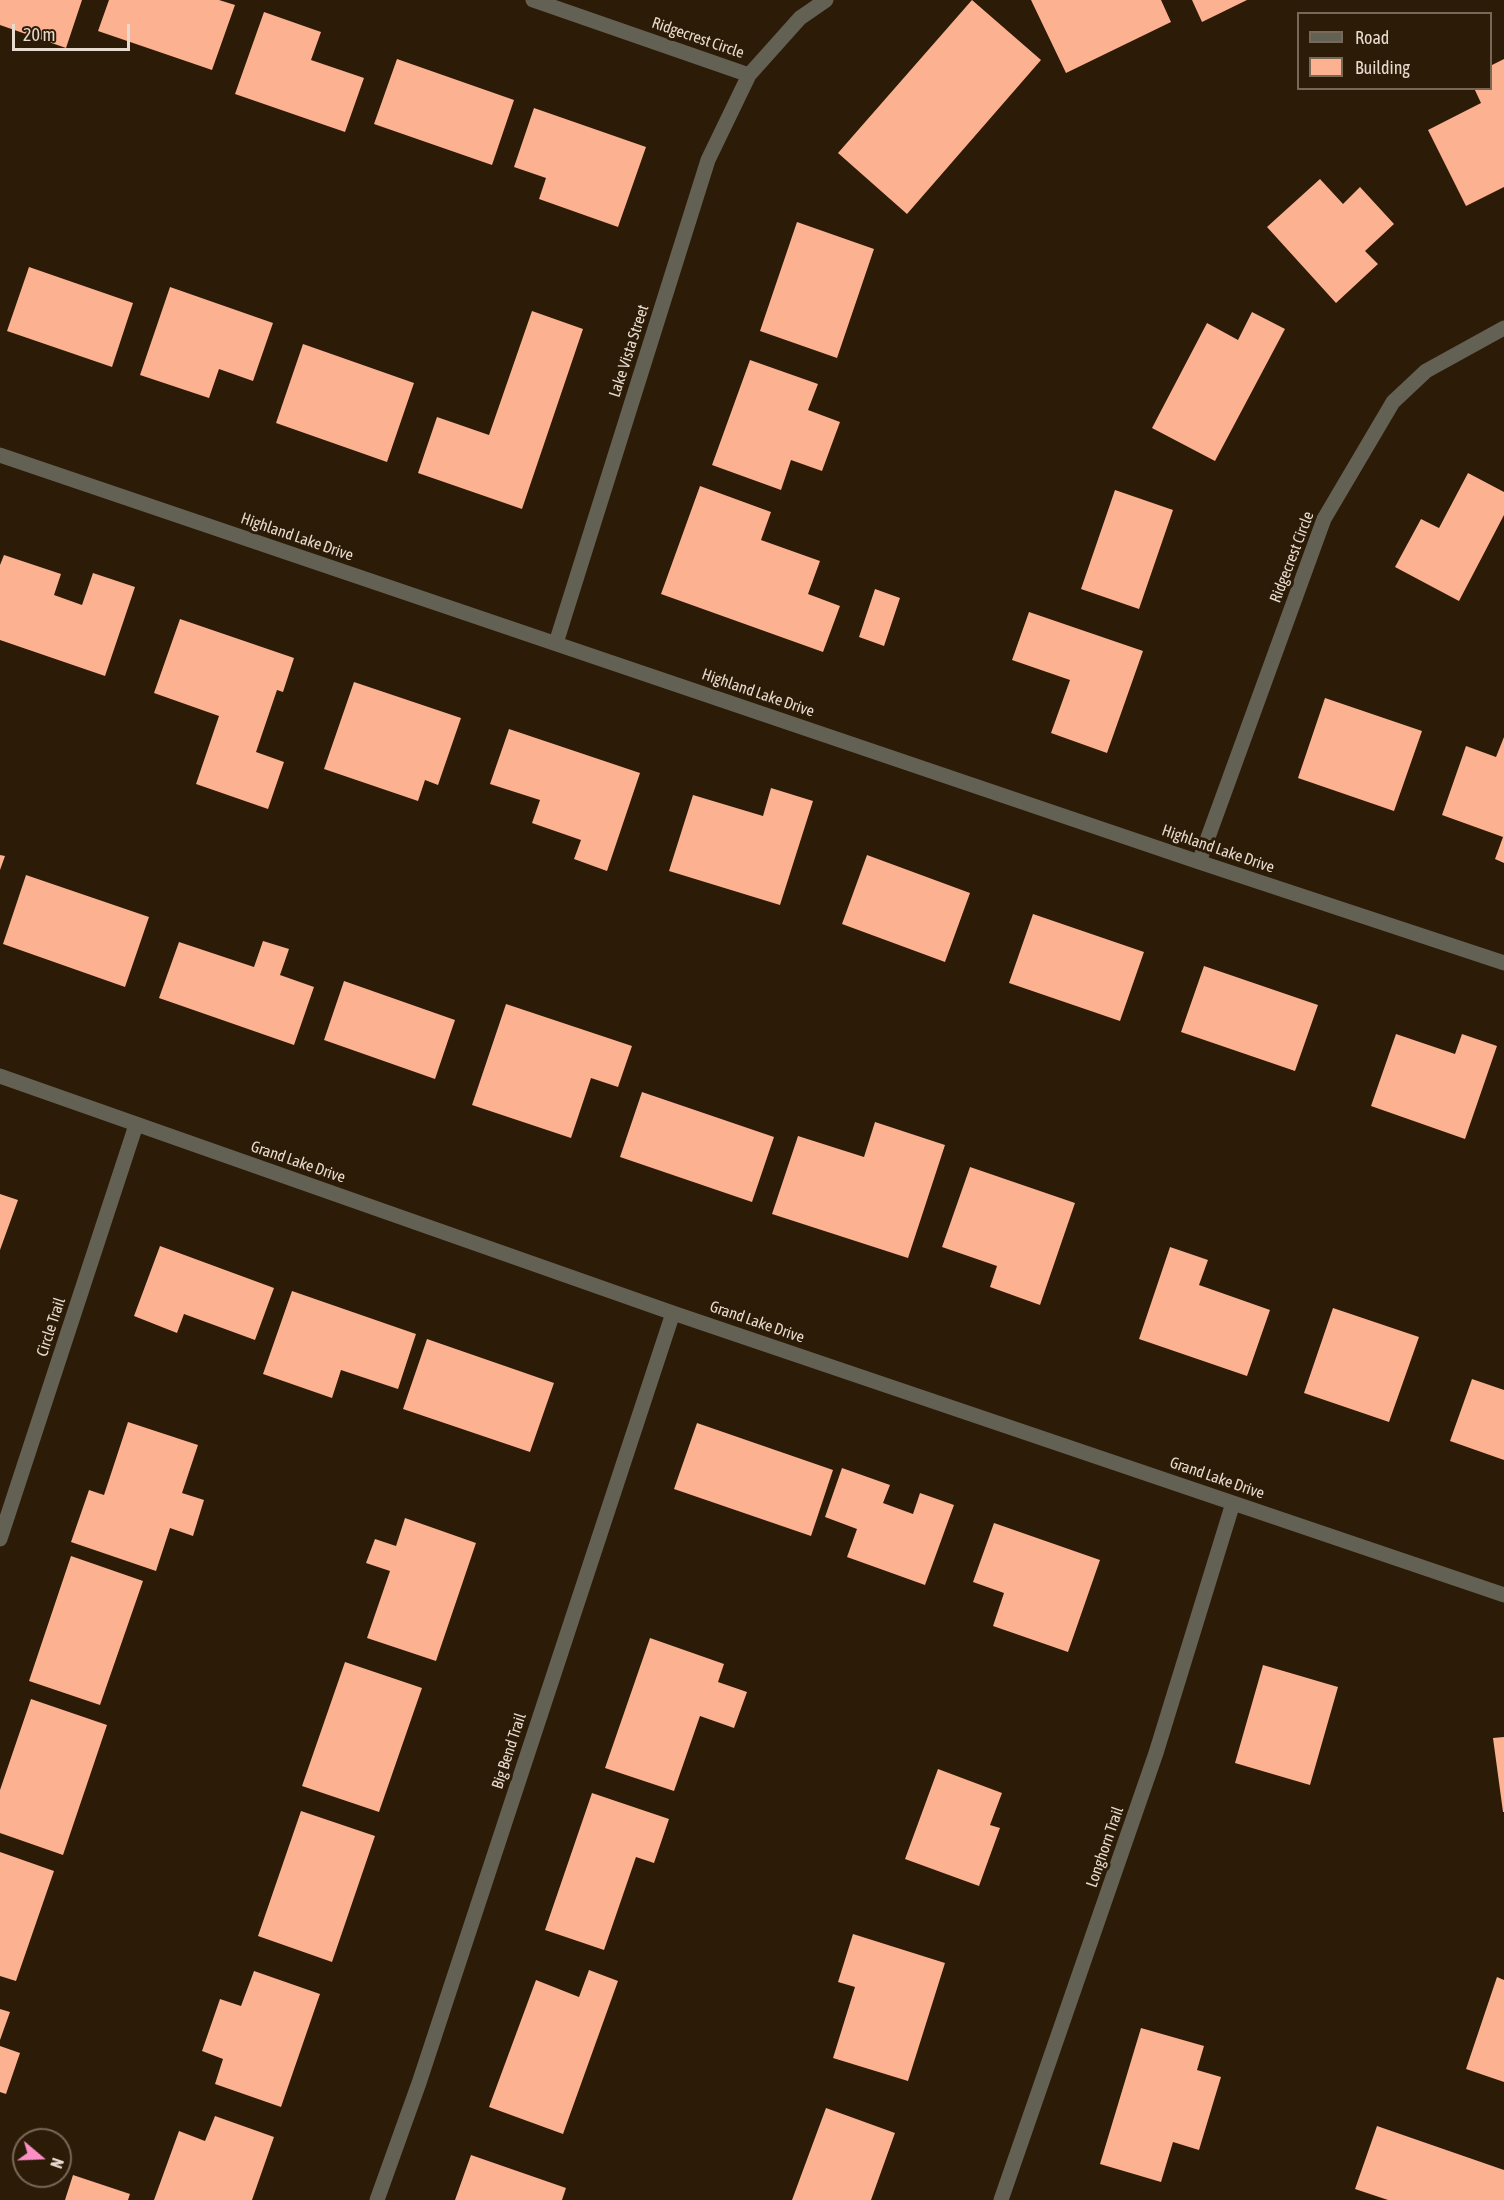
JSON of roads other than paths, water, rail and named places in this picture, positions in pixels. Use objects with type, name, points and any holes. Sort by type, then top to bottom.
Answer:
[{"type":"street","name":"Ridgecrest Circle","points":[[533,0],[749,75],[800,18],[826,0]]},
{"type":"street","name":"Lake Vista Street","points":[[556,644],[708,160],[749,75]]},
{"type":"street","name":"Ridgecrest Circle","points":[[1199,862],[1324,519],[1393,402],[1426,371],[1504,328]]},
{"type":"street","name":"Highland Lake Drive","points":[[0,455],[1199,862],[1504,963]]},
{"type":"street","name":"Grand Lake Drive","points":[[0,1076],[673,1313],[1504,1595]]},
{"type":"street","name":"Circle Trail","points":[[0,1539],[136,1125]]},
{"type":"street","name":"Big Bend Trail","points":[[377,2200],[419,2083],[673,1313]]},
{"type":"street","name":"Longhorn Trail","points":[[1001,2200],[1156,1753],[1233,1503]]}]
